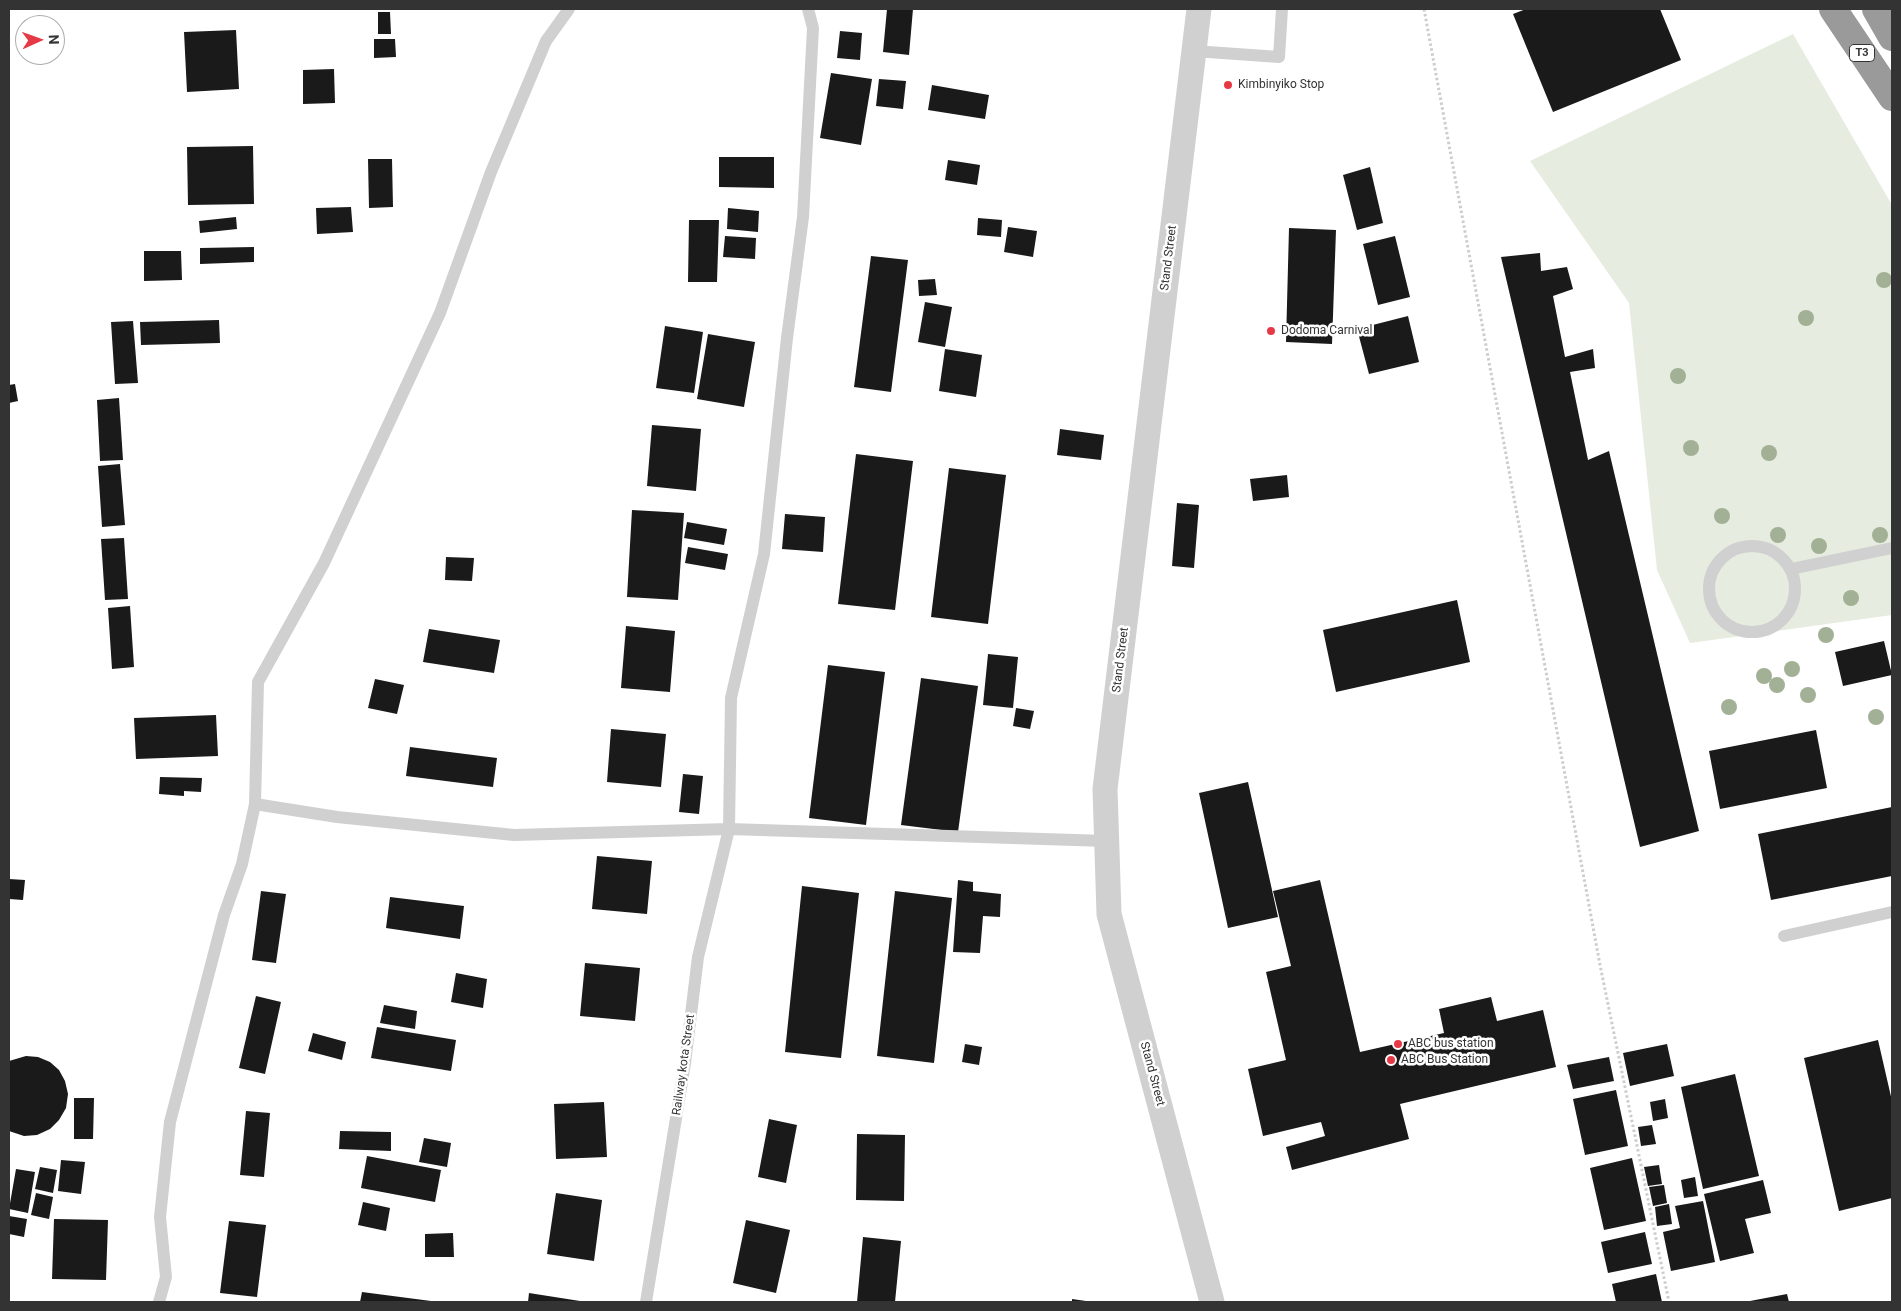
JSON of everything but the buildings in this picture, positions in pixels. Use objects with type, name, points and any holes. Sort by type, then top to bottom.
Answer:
[{"type":"highway","name":"T3","points":[[1832,9],[1892,97]]},
{"type":"highway","points":[[1876,9],[1892,38]]},
{"type":"street","name":"Stand Street","points":[[1199,9],[1105,789],[1109,914],[1212,1302]]},
{"type":"lane","points":[[160,1302],[166,1277],[160,1217],[170,1122],[224,915],[242,864],[255,804],[258,682],[324,563],[440,313],[491,172],[546,41],[569,9]]},
{"type":"lane","name":"Railway kota Street","points":[[646,1302],[685,1063],[698,957],[729,829],[731,698],[764,554],[787,338],[803,217],[813,28],[808,9]]},
{"type":"lane","points":[[1194,51],[1279,57],[1282,9]]},
{"type":"lane","points":[[1748,546],[1765,547],[1780,556],[1791,569],[1796,586],[1794,603],[1786,617],[1772,628],[1756,633],[1740,632],[1724,623],[1714,610],[1708,594],[1711,576],[1718,561],[1732,551],[1748,546]]},
{"type":"lane","points":[[1791,569],[1892,548]]},
{"type":"lane","points":[[255,804],[337,817],[514,835],[729,829],[1106,840]]},
{"type":"lane","points":[[1784,936],[1892,912]]},
{"type":"path","points":[[1424,9],[1598,955],[1669,1302]]},
{"type":"shaded area","points":[[1793,34],[1892,205],[1892,615],[1690,643],[1657,570],[1629,303],[1530,161]]},
{"type":"place","name":"Kimbinyiko Stop","points":[[1228,85]]},
{"type":"place","name":"Dodoma Carnival","points":[[1271,331]]},
{"type":"place","name":"ABC bus station","points":[[1398,1044]]},
{"type":"place","name":"ABC Bus Station","points":[[1391,1060]]}]
